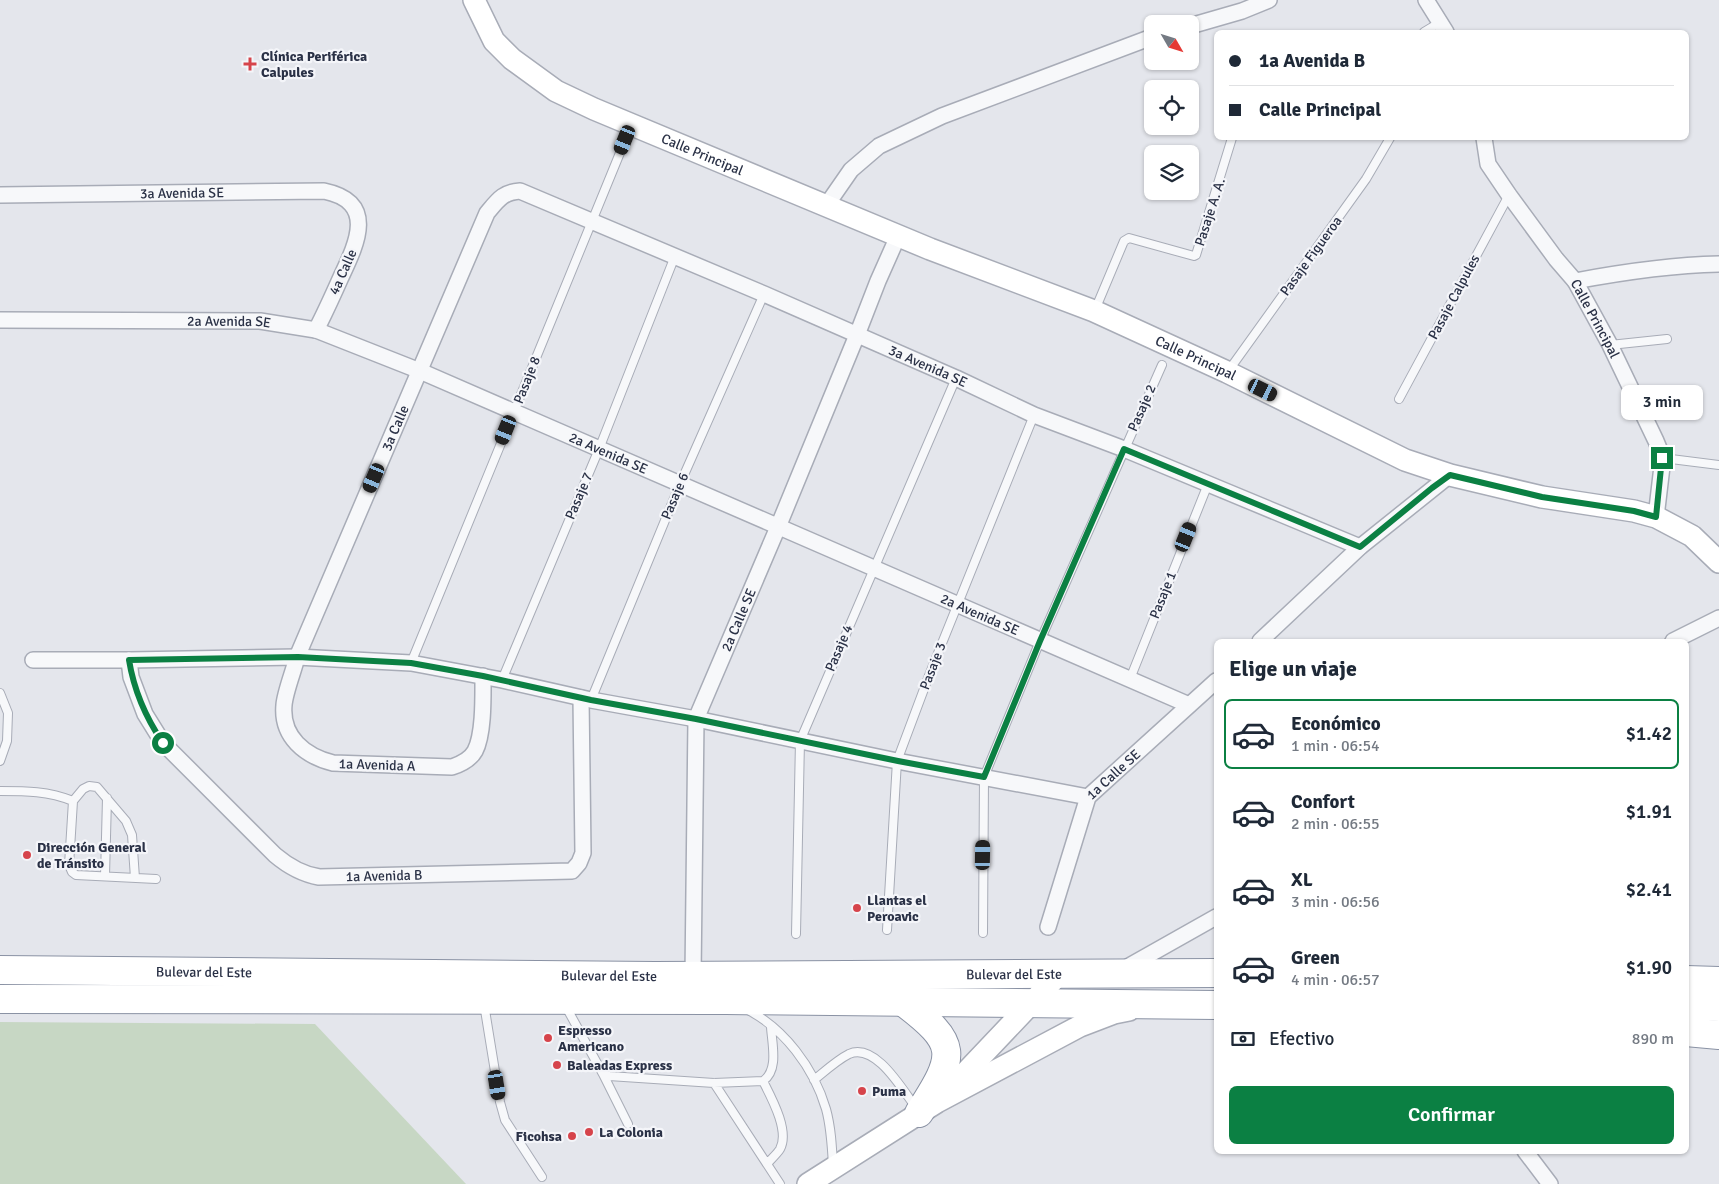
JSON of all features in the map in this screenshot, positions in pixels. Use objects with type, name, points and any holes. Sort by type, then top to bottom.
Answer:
[{"type":"highway","points":[[1689,968],[1719,968]]},
{"type":"highway","name":"Bulevar del Este","points":[[0,970],[693,976],[1214,973]]},
{"type":"highway","points":[[726,1000],[727,991],[733,986],[862,983],[899,975]]},
{"type":"highway","points":[[1689,980],[1719,980]]},
{"type":"highway","name":"Bulevar del Este","points":[[0,999],[562,999],[1214,1005]]},
{"type":"highway","points":[[902,1001],[927,1021],[939,1034],[946,1049],[946,1064],[928,1108]]},
{"type":"highway","points":[[1689,1006],[1719,1006]]},
{"type":"highway","points":[[1689,1032],[1719,1035]]},
{"type":"street","name":"Calle Principal","points":[[474,0],[494,40],[530,74],[556,91],[631,125],[898,236],[1094,312],[1227,372],[1405,460],[1450,475],[1542,497],[1634,511],[1656,517],[1692,536],[1719,562]]},
{"type":"street","points":[[1199,23],[1242,11],[1269,0]]},
{"type":"street","points":[[1426,0],[1442,28]]},
{"type":"street","points":[[826,206],[851,170],[879,146],[942,116],[1144,40]]},
{"type":"street","name":"Calle Principal","points":[[1484,140],[1488,164],[1556,259],[1575,281],[1610,345],[1656,441],[1662,458],[1656,517]]},
{"type":"street","name":"3a Avenida SE","points":[[0,196],[324,191],[338,194],[348,201],[357,212]]},
{"type":"street","name":"3a Avenida SE","points":[[498,200],[509,192],[520,191],[593,220],[956,378],[1034,415],[1124,449],[1360,547]]},
{"type":"street","name":"3a Calle","points":[[298,657],[487,213],[498,200]]},
{"type":"street","name":"4a Calle","points":[[316,330],[356,247],[359,231],[357,212]]},
{"type":"street","name":"2a Calle SE","points":[[693,976],[696,719],[778,527],[898,236]]},
{"type":"street","points":[[1575,281],[1639,269],[1683,264],[1719,264]]},
{"type":"street","name":"2a Avenida SE","points":[[0,320],[260,321],[316,330],[420,371],[1189,705]]},
{"type":"street","points":[[1262,639],[1360,547],[1450,475]]},
{"type":"street","points":[[1677,639],[1719,618]]},
{"type":"street","points":[[34,660],[298,657],[411,663],[1088,798]]},
{"type":"street","name":"1a Avenida A","points":[[298,657],[284,704],[286,728],[294,742],[303,750],[322,761],[333,764],[452,767],[467,760],[474,752],[478,741],[482,712],[483,676]]},
{"type":"street","name":"1a Avenida B","points":[[129,660],[132,677],[144,714],[163,743],[275,855],[295,870],[308,875],[319,876],[572,871],[579,863],[583,853],[586,699]]},
{"type":"street","name":"1a Calle SE","points":[[1048,926],[1088,798],[1214,683]]},
{"type":"street","points":[[1114,974],[1214,918]]},
{"type":"street","points":[[928,1108],[1060,973]]},
{"type":"street","points":[[808,1184],[928,1108],[1080,1026],[1114,1013],[1151,1005]]},
{"type":"street","points":[[1527,1154],[1550,1184]]},
{"type":"lane","name":"Pasaje 8","points":[[411,663],[631,125]]},
{"type":"lane","name":"Pasaje A. A.","points":[[1094,312],[1124,241],[1129,238],[1196,255],[1231,140]]},
{"type":"lane","name":"Pasaje Figueroa","points":[[1227,372],[1366,179],[1389,140]]},
{"type":"lane","name":"Pasaje Calpules","points":[[1399,399],[1509,195]]},
{"type":"lane","name":"Pasaje 7","points":[[502,680],[599,449],[675,256]]},
{"type":"lane","name":"Pasaje 6","points":[[586,699],[764,294]]},
{"type":"lane","points":[[1610,345],[1667,339]]},
{"type":"lane","name":"Pasaje 2","points":[[983,933],[984,777],[1040,641],[1162,365]]},
{"type":"lane","name":"Pasaje 4","points":[[796,934],[800,741],[956,378]]},
{"type":"lane","name":"Pasaje 3","points":[[887,930],[898,761],[930,673],[1034,415]]},
{"type":"lane","points":[[1662,458],[1719,465]]},
{"type":"lane","name":"Pasaje 1","points":[[1130,680],[1208,484]]},
{"type":"lane","points":[[0,693],[8,713],[7,741],[0,761]]},
{"type":"lane","points":[[135,878],[132,835],[126,821],[97,787],[90,786],[83,789],[72,801],[69,865],[72,872],[76,875],[105,876],[135,878],[156,879]]},
{"type":"lane","points":[[0,791],[32,790],[56,794],[72,801]]},
{"type":"lane","points":[[105,876],[107,798]]},
{"type":"lane","points":[[484,999],[500,1102],[505,1120],[542,1178]]},
{"type":"lane","points":[[562,999],[628,1124]]},
{"type":"lane","points":[[726,1000],[753,1013],[771,1027],[798,1054],[814,1080],[826,1108],[832,1138],[833,1168]]},
{"type":"lane","points":[[603,1074],[714,1083],[763,1081],[768,1078],[773,1069],[771,1027]]},
{"type":"lane","points":[[814,1080],[848,1054],[865,1052],[884,1065],[928,1108]]},
{"type":"lane","points":[[763,1081],[777,1108],[783,1139],[781,1148],[767,1164]]},
{"type":"lane","points":[[714,1083],[780,1184]]},
{"type":"green space","points":[[0,1022],[315,1024],[466,1184],[0,1184]]},
{"type":"place","name":"Clínica Periférica Calpules","points":[[250,64]]},
{"type":"place","name":"Dirección General de Tránsito","points":[[27,855]]},
{"type":"place","name":"Llantas el Peroavic","points":[[857,908]]},
{"type":"place","name":"Espresso Americano","points":[[548,1038]]},
{"type":"place","name":"Baleadas Express","points":[[557,1065]]},
{"type":"place","name":"Puma","points":[[862,1091]]},
{"type":"place","name":"La Colonia","points":[[589,1132]]},
{"type":"place","name":"Ficohsa","points":[[572,1136]]},
{"type":"route","points":[[163,743],[144,714],[132,677],[129,660],[298,657],[411,663],[984,777],[1040,641],[1124,449],[1360,547],[1450,475],[1542,497],[1634,511],[1656,517],[1662,458]]}]
